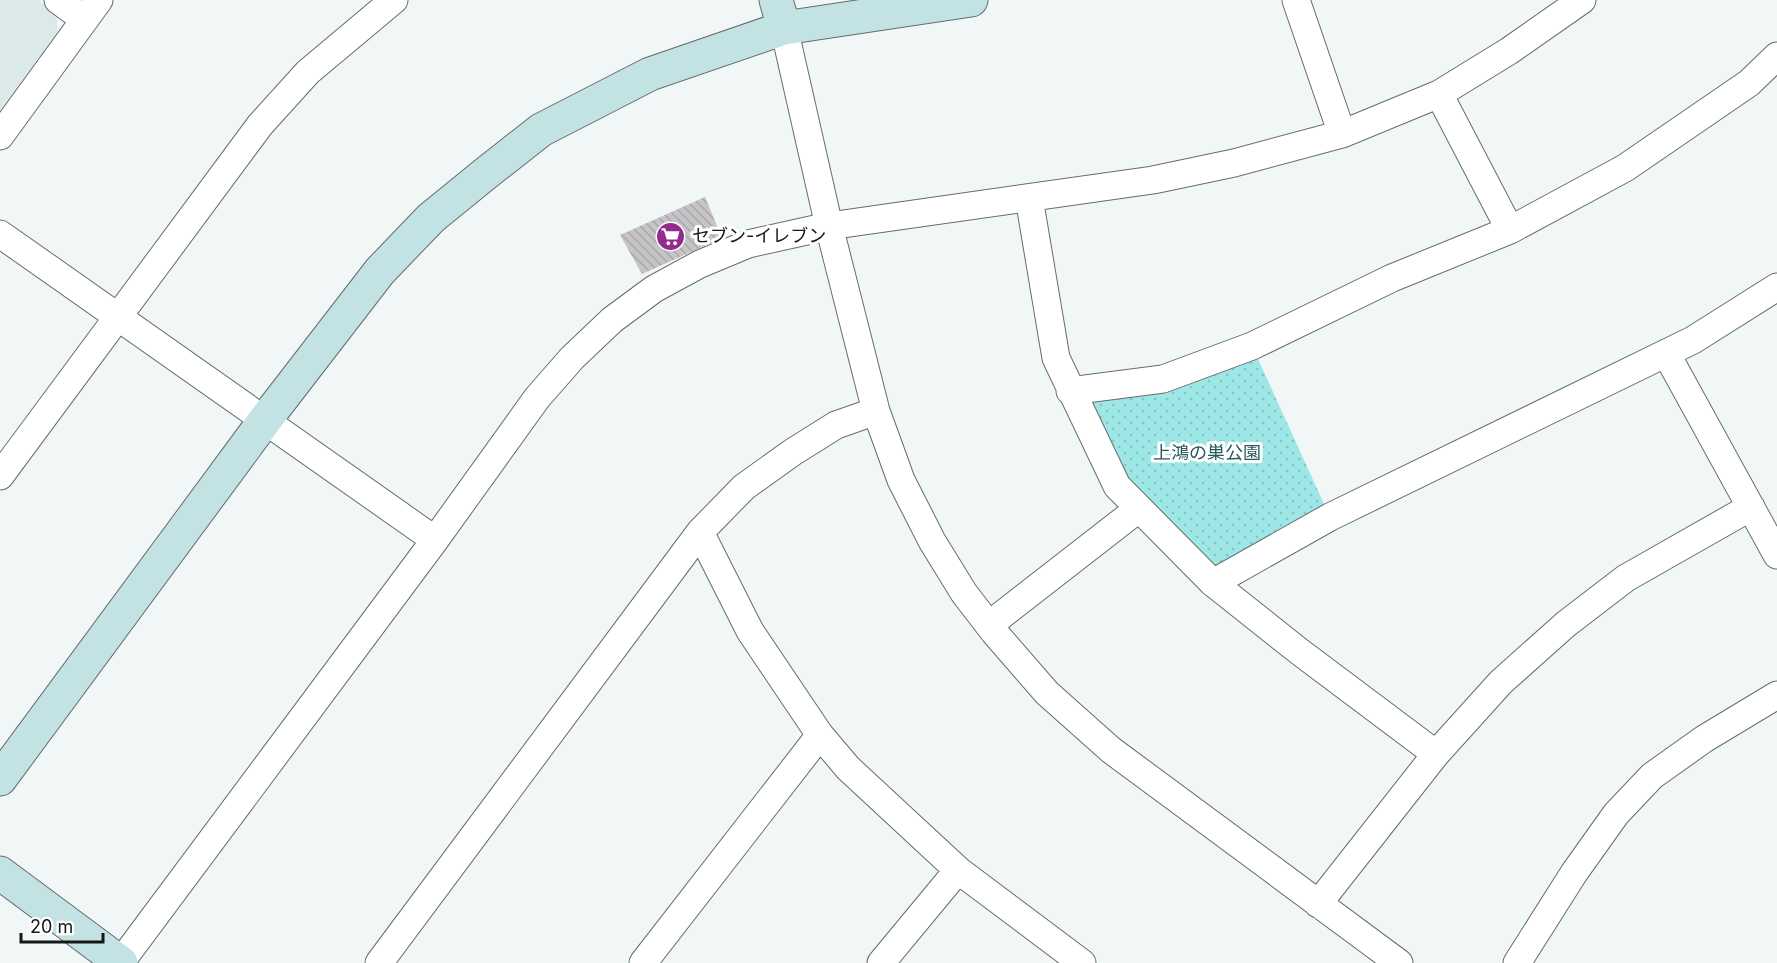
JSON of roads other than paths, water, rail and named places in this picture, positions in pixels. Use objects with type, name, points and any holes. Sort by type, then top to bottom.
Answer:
[{"type":"street","points":[[0,136],[91,10],[58,0]]},
{"type":"street","points":[[0,476],[260,125],[308,72],[394,0]]},
{"type":"street","points":[[0,779],[265,420],[380,272],[431,218],[541,130],[650,74],[780,14],[971,0]]},
{"type":"street","points":[[1296,0],[1342,134]]},
{"type":"street","points":[[0,873],[120,963],[435,540],[537,398],[572,358],[612,320],[654,289],[700,264],[748,244],[829,226],[1176,176],[1234,164],[1342,134],[1439,94],[1509,51],[1582,0]]},
{"type":"street","points":[[780,14],[829,226],[876,411],[901,480],[932,541],[964,593],[1047,693],[1111,750],[1399,963]]},
{"type":"street","points":[[1070,391],[1164,379],[1252,346],[1392,278],[1510,230],[1625,168],[1749,84],[1777,56]]},
{"type":"street","points":[[1439,94],[1510,230]]},
{"type":"street","points":[[1029,198],[1056,358],[1117,486],[1213,583],[1300,652],[1436,754]]},
{"type":"street","points":[[0,234],[435,540]]},
{"type":"street","points":[[1213,583],[1330,517],[1693,340],[1777,288]]},
{"type":"street","points":[[1666,353],[1777,555]]},
{"type":"street","points":[[379,963],[700,532],[744,488],[793,452],[836,425],[876,411]]},
{"type":"street","points":[[1317,904],[1436,754],[1501,682],[1566,624],[1626,578],[1751,507]]},
{"type":"street","points":[[989,625],[1138,509]]},
{"type":"street","points":[[700,532],[750,631],[820,735],[848,768],[958,870],[1083,963]]},
{"type":"street","points":[[1517,963],[1574,873],[1616,814],[1652,776],[1704,739],[1777,695]]},
{"type":"street","points":[[643,963],[820,735]]},
{"type":"street","points":[[881,963],[958,870]]},
{"type":"place","name":"セブン-イレブン","points":[[671,236]]},
{"type":"park label","name":"上鴻の巣公園","points":[[1207,453]]}]
